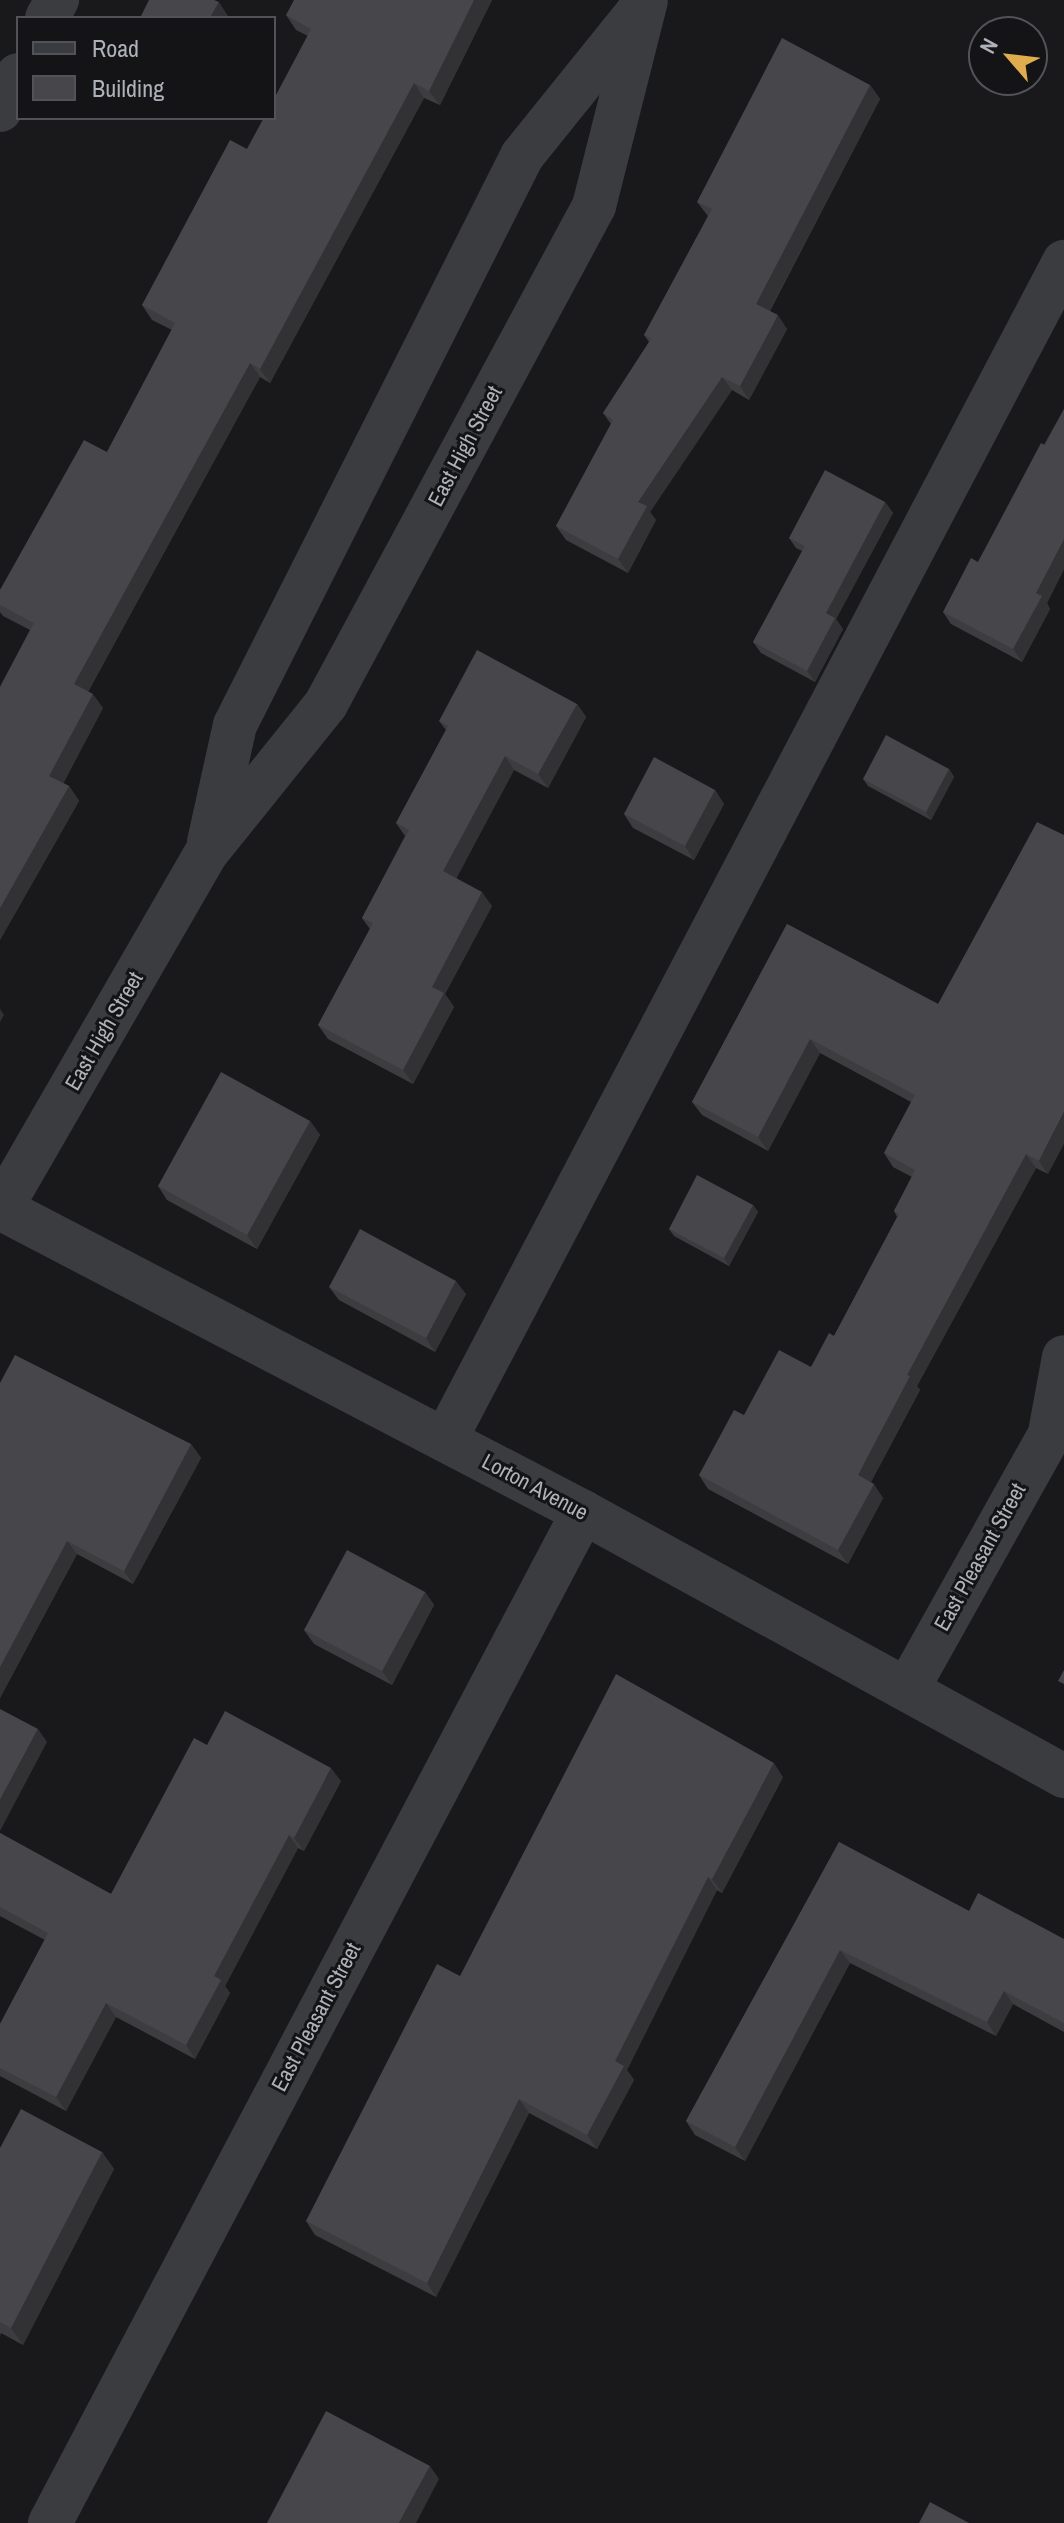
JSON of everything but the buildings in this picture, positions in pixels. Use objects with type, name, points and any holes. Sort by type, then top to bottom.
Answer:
[{"type":"street","name":"East High Street","points":[[207,852],[235,725],[522,156],[646,1]]},
{"type":"street","name":"East High Street","points":[[0,1209],[207,852],[326,704],[594,206],[646,1]]},
{"type":"street","points":[[0,110],[16,79]]},
{"type":"street","points":[[445,1440],[1064,262]]},
{"type":"street","name":"Lorton Avenue","points":[[0,1209],[583,1512],[1064,1776]]},
{"type":"street","name":"East Pleasant Street","points":[[908,1688],[1058,1418],[1064,1357]]},
{"type":"street","name":"East Pleasant Street","points":[[50,2523],[583,1512]]}]
